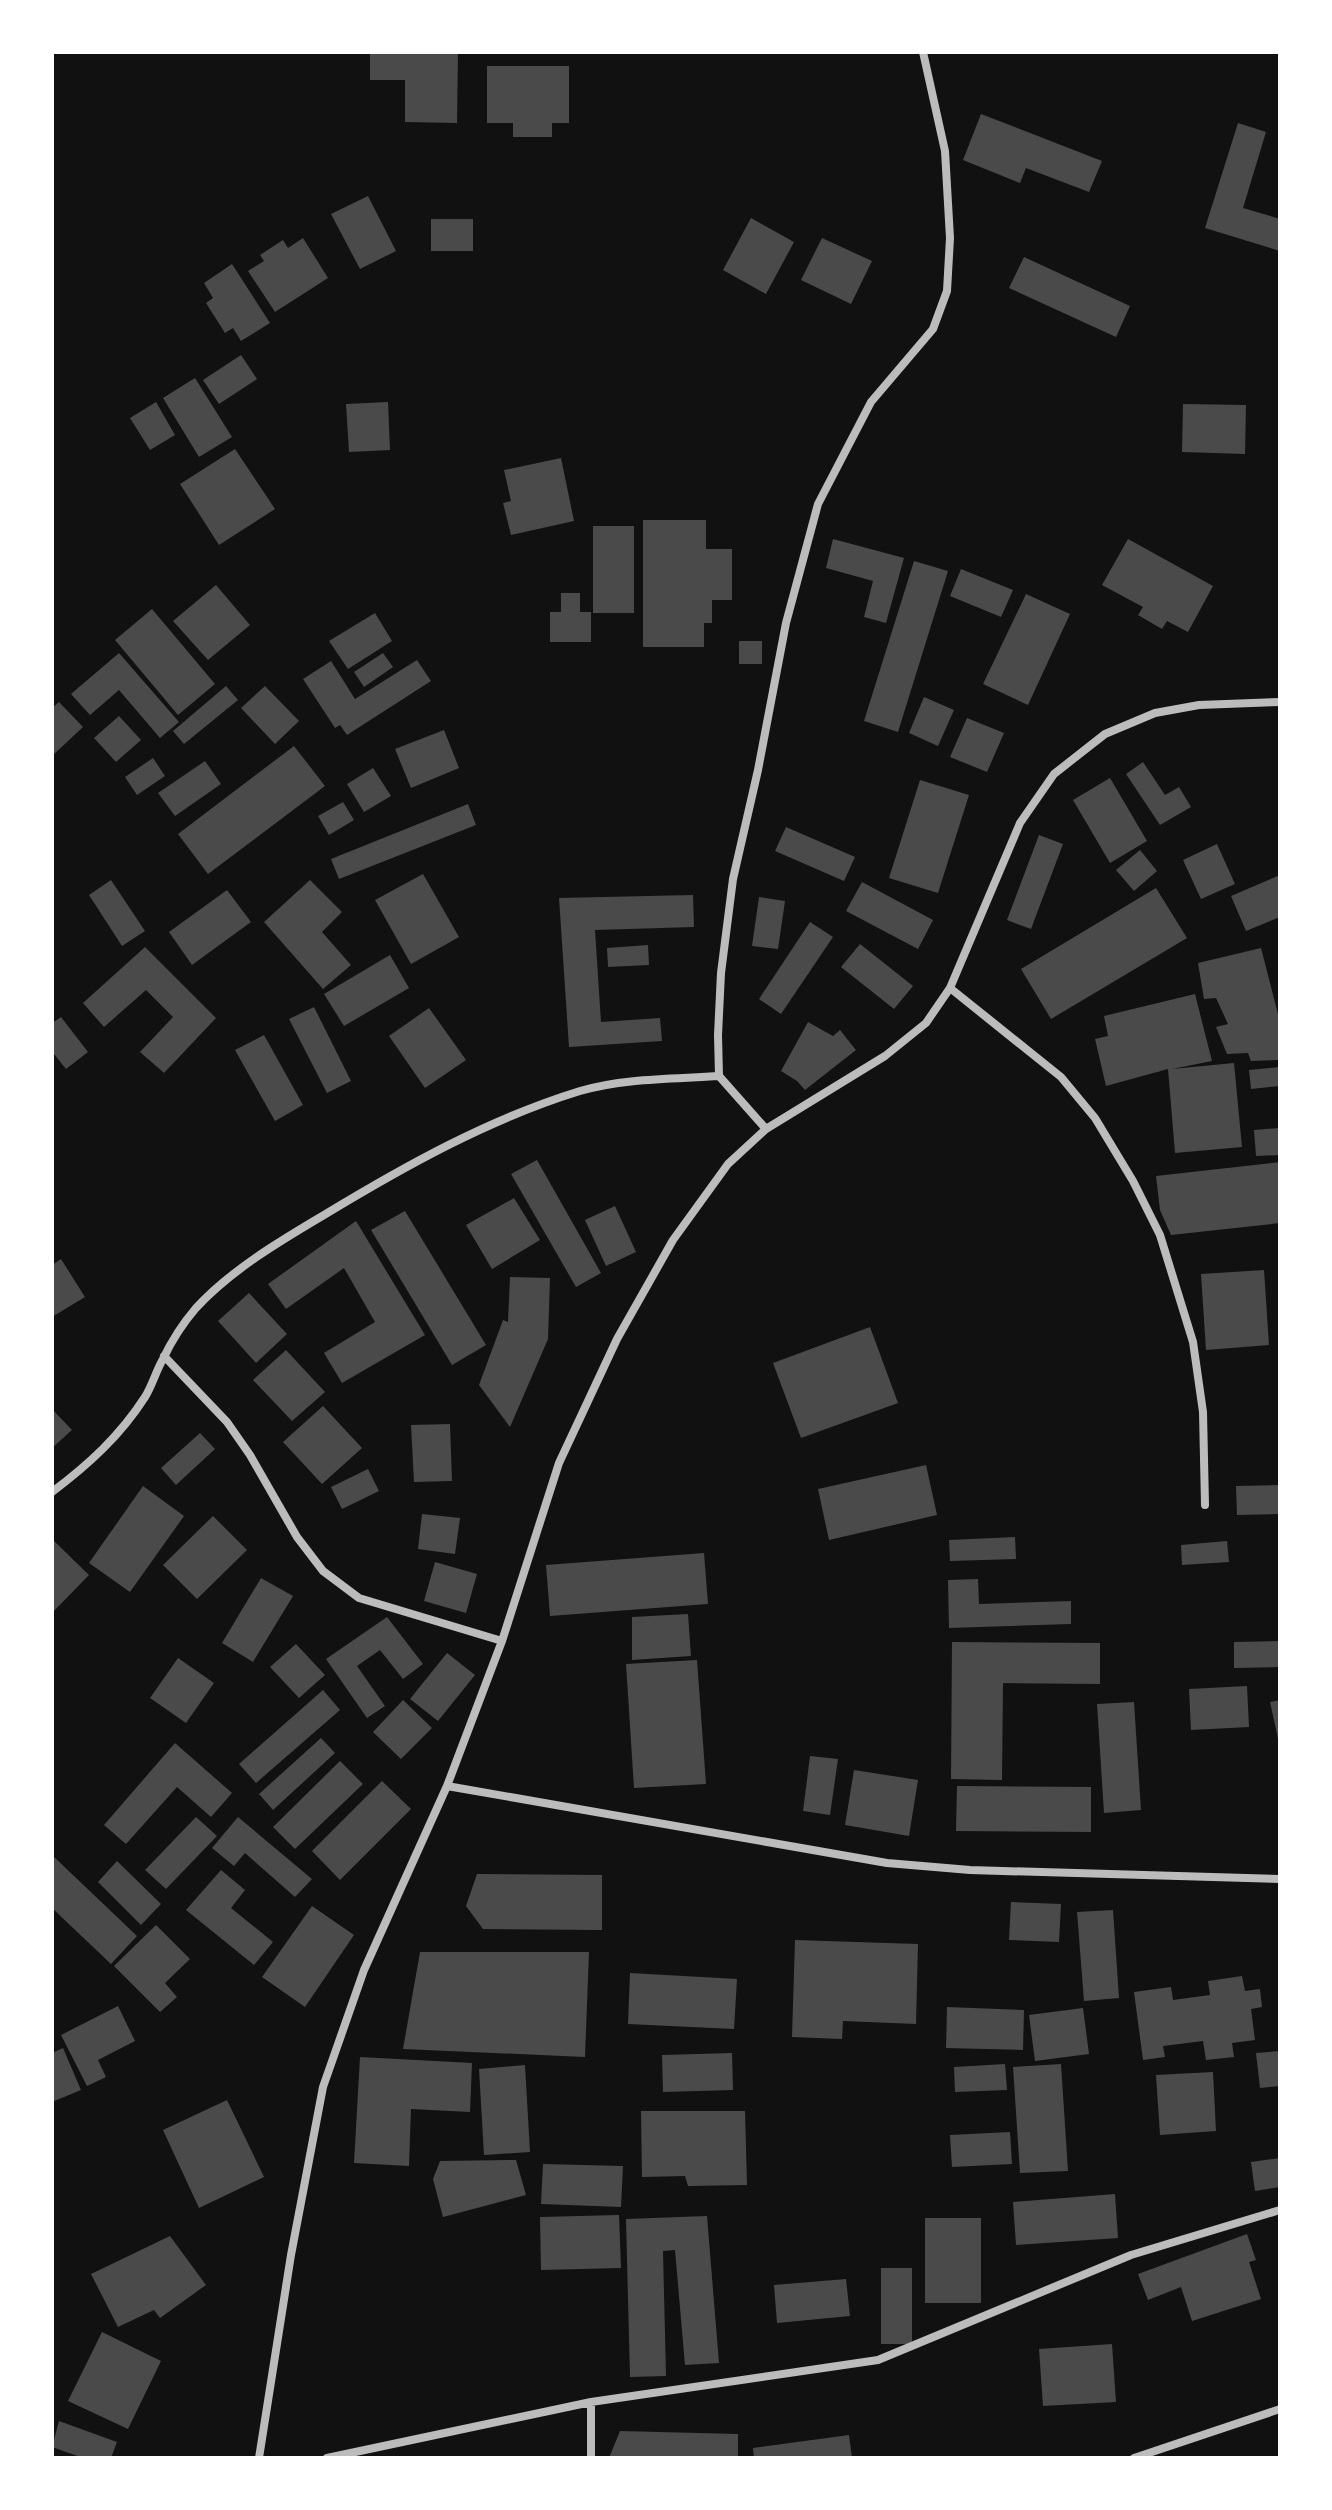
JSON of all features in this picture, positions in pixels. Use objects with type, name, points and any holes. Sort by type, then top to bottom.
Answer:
[{"type":"street","points":[[766,1129],[719,1076],[721,973],[733,879],[786,623],[818,504],[871,402],[933,329],[947,291],[950,238],[945,151],[923,52]]},
{"type":"street","points":[[259,2458],[291,2255],[323,2087],[364,1970],[447,1786],[502,1641],[559,1463],[617,1339],[673,1240],[728,1164],[766,1129],[885,1056],[926,1023],[950,988],[1020,823],[1054,774],[1105,734],[1155,713],[1199,705],[1280,702]]},
{"type":"street","points":[[950,988],[1061,1077],[1095,1118],[1160,1235],[1193,1342],[1203,1412],[1205,1505]]},
{"type":"street","points":[[52,1492],[85,1467],[119,1434],[147,1395],[164,1356],[196,1308],[270,1249],[369,1187],[456,1140],[583,1090],[637,1081],[719,1076]]},
{"type":"street","points":[[164,1356],[227,1422],[250,1455],[297,1537],[323,1571],[359,1598],[502,1641]]},
{"type":"street","points":[[447,1786],[887,1863],[970,1870],[1280,1879]]},
{"type":"street","points":[[327,2458],[591,2402],[878,2360],[1131,2255],[1280,2210]]},
{"type":"street","points":[[591,2402],[591,2458]]},
{"type":"street","points":[[1134,2458],[1280,2409]]},
{"type":"building","points":[[370,52],[458,52],[457,123],[405,122],[405,80],[370,80]]},
{"type":"building","points":[[487,66],[569,66],[569,123],[552,123],[552,137],[513,137],[513,123],[487,123]]},
{"type":"building","points":[[981,114],[1102,161],[1089,192],[1026,168],[1020,183],[963,160]]},
{"type":"building","points":[[1238,123],[1266,132],[1243,208],[1280,219],[1280,251],[1205,228]]},
{"type":"building","points":[[368,196],[396,251],[360,269],[331,214]]},
{"type":"building","points":[[751,218],[794,242],[766,294],[723,270]]},
{"type":"building","points":[[431,219],[473,219],[473,251],[431,251]]},
{"type":"building","points":[[303,238],[328,278],[275,312],[248,271],[264,261],[260,255],[283,240],[288,248]]},
{"type":"building","points":[[822,238],[872,261],[851,304],[801,280]]},
{"type":"building","points":[[1024,257],[1130,306],[1116,337],[1009,288]]},
{"type":"building","points":[[232,264],[270,323],[241,341],[233,328],[225,333],[206,303],[213,298],[204,283]]},
{"type":"building","points":[[241,355],[257,379],[219,404],[203,380]]},
{"type":"building","points":[[195,378],[232,437],[199,457],[163,398]]},
{"type":"building","points":[[156,402],[175,435],[150,450],[130,418]]},
{"type":"building","points":[[388,402],[390,450],[349,452],[346,404]]},
{"type":"building","points":[[1183,404],[1246,405],[1245,454],[1182,452]]},
{"type":"building","points":[[235,449],[275,509],[219,545],[180,484]]},
{"type":"building","points":[[561,458],[574,521],[511,535],[503,503],[511,501],[504,470]]},
{"type":"building","points":[[643,520],[706,520],[706,549],[732,549],[732,600],[712,600],[712,623],[704,623],[704,647],[643,647]]},
{"type":"building","points":[[593,526],[634,526],[634,613],[593,613]]},
{"type":"building","points":[[833,539],[904,558],[886,623],[864,617],[873,581],[826,568]]},
{"type":"building","points":[[1128,539],[1213,586],[1188,632],[1167,621],[1162,629],[1138,615],[1143,607],[1102,585]]},
{"type":"building","points":[[914,561],[948,571],[898,732],[864,721]]},
{"type":"building","points":[[961,569],[1013,590],[1001,617],[950,596]]},
{"type":"building","points":[[216,585],[250,625],[208,660],[173,621]]},
{"type":"building","points":[[561,593],[580,593],[580,612],[591,612],[591,642],[550,642],[550,612],[561,612]]},
{"type":"building","points":[[1026,594],[1070,614],[1028,705],[983,684]]},
{"type":"building","points":[[152,609],[215,684],[178,715],[115,640]]},
{"type":"building","points":[[375,613],[392,641],[348,669],[329,641]]},
{"type":"building","points":[[739,641],[762,641],[762,664],[739,664]]},
{"type":"building","points":[[119,653],[179,722],[160,738],[119,690],[90,715],[71,694]]},
{"type":"building","points":[[383,653],[393,667],[364,687],[354,672]]},
{"type":"building","points":[[417,660],[431,681],[347,735],[340,725],[335,728],[303,679],[331,661],[355,699]]},
{"type":"building","points":[[226,686],[238,700],[184,744],[173,731]]},
{"type":"building","points":[[265,686],[299,721],[275,744],[241,708]]},
{"type":"building","points":[[924,697],[954,710],[938,746],[909,733]]},
{"type":"building","points":[[59,702],[83,727],[52,756],[52,708]]},
{"type":"building","points":[[119,716],[141,740],[116,762],[94,738]]},
{"type":"building","points":[[967,718],[1004,733],[987,772],[950,757]]},
{"type":"building","points":[[444,730],[459,768],[411,788],[395,749]]},
{"type":"building","points":[[294,746],[325,786],[208,874],[178,834]]},
{"type":"building","points":[[153,758],[165,776],[137,795],[125,777]]},
{"type":"building","points":[[205,761],[221,784],[175,816],[158,793]]},
{"type":"building","points":[[1143,762],[1165,795],[1179,787],[1191,807],[1160,825],[1126,774]]},
{"type":"building","points":[[373,768],[391,796],[364,812],[347,784]]},
{"type":"building","points":[[1110,778],[1147,841],[1110,863],[1073,800]]},
{"type":"building","points":[[920,780],[969,795],[938,893],[889,878]]},
{"type":"building","points":[[343,802],[354,820],[329,835],[318,816]]},
{"type":"building","points":[[468,804],[476,825],[339,879],[331,859]]},
{"type":"building","points":[[786,827],[855,857],[844,881],[775,851]]},
{"type":"building","points":[[1039,835],[1063,844],[1031,929],[1007,920]]},
{"type":"building","points":[[1217,844],[1235,884],[1201,899],[1183,860]]},
{"type":"building","points":[[1140,850],[1157,871],[1134,891],[1116,870]]},
{"type":"building","points":[[423,874],[459,937],[411,964],[375,900]]},
{"type":"building","points":[[1280,875],[1280,917],[1246,931],[1231,896]]},
{"type":"building","points":[[111,880],[145,931],[122,946],[89,895]]},
{"type":"building","points":[[310,880],[342,912],[322,932],[351,965],[323,989],[264,922]]},
{"type":"building","points":[[862,882],[933,920],[918,949],[846,911]]},
{"type":"building","points":[[1156,888],[1187,938],[1051,1019],[1021,969]]},
{"type":"building","points":[[227,890],[251,922],[192,965],[169,932]]},
{"type":"building","points":[[693,895],[694,927],[595,930],[601,1022],[660,1018],[662,1041],[569,1047],[559,898]]},
{"type":"building","points":[[759,897],[785,901],[778,949],[752,946]]},
{"type":"building","points":[[810,922],[833,937],[781,1014],[759,999]]},
{"type":"building","points":[[860,944],[913,986],[894,1009],[841,967]]},
{"type":"building","points":[[648,945],[649,965],[608,967],[607,948]]},
{"type":"building","points":[[145,947],[216,1018],[164,1073],[140,1052],[173,1017],[146,990],[104,1027],[83,1003]]},
{"type":"building","points":[[1261,948],[1280,1022],[1280,1060],[1251,1061],[1248,1053],[1227,1054],[1216,1027],[1228,1024],[1216,998],[1204,999],[1198,963]]},
{"type":"building","points":[[390,955],[409,988],[344,1026],[324,994]]},
{"type":"building","points":[[1195,994],[1212,1061],[1172,1069],[1234,1063],[1242,1147],[1175,1153],[1168,1069],[1106,1086],[1095,1039],[1108,1036],[1104,1016]]},
{"type":"building","points":[[314,1007],[351,1081],[327,1093],[289,1019]]},
{"type":"building","points":[[429,1008],[466,1060],[425,1088],[389,1036]]},
{"type":"building","points":[[61,1017],[88,1052],[66,1069],[54,1054],[52,1056],[52,1023]]},
{"type":"building","points":[[808,1022],[833,1036],[840,1030],[856,1050],[805,1090],[781,1071]]},
{"type":"building","points":[[264,1035],[303,1105],[275,1121],[235,1050]]},
{"type":"building","points":[[1280,1067],[1280,1086],[1251,1089],[1249,1070]]},
{"type":"building","points":[[1280,1128],[1280,1155],[1256,1156],[1254,1130]]},
{"type":"building","points":[[537,1160],[601,1273],[576,1287],[511,1174]]},
{"type":"building","points":[[1280,1162],[1280,1223],[1171,1235],[1160,1210],[1156,1176]]},
{"type":"building","points":[[514,1198],[540,1240],[492,1269],[466,1225]]},
{"type":"building","points":[[615,1206],[636,1252],[606,1266],[585,1220]]},
{"type":"building","points":[[405,1211],[486,1345],[452,1365],[371,1230]]},
{"type":"building","points":[[356,1221],[425,1335],[342,1383],[324,1353],[375,1322],[344,1268],[286,1309],[268,1284]]},
{"type":"building","points":[[61,1259],[85,1297],[52,1317],[52,1265]]},
{"type":"building","points":[[1264,1270],[1269,1345],[1206,1350],[1201,1274]]},
{"type":"building","points":[[510,1277],[550,1278],[548,1339],[510,1427],[479,1385],[503,1320],[508,1322]]},
{"type":"building","points":[[249,1293],[287,1334],[256,1363],[218,1321]]},
{"type":"building","points":[[870,1327],[898,1403],[801,1438],[773,1363]]},
{"type":"building","points":[[286,1350],[325,1392],[292,1421],[253,1380]]},
{"type":"building","points":[[323,1406],[362,1448],[322,1484],[283,1442]]},
{"type":"building","points":[[52,1409],[72,1430],[52,1448]]},
{"type":"building","points":[[450,1424],[452,1481],[414,1482],[411,1425]]},
{"type":"building","points":[[200,1433],[215,1449],[176,1485],[161,1468]]},
{"type":"building","points":[[926,1465],[937,1515],[829,1540],[818,1489]]},
{"type":"building","points":[[368,1469],[379,1491],[342,1509],[331,1487]]},
{"type":"building","points":[[1278,1485],[1279,1514],[1237,1515],[1236,1486]]},
{"type":"building","points":[[143,1486],[184,1516],[130,1592],[89,1563]]},
{"type":"building","points":[[422,1514],[460,1518],[455,1554],[418,1549]]},
{"type":"building","points":[[213,1516],[247,1550],[197,1599],[163,1565]]},
{"type":"building","points":[[1015,1537],[1016,1559],[950,1561],[949,1540]]},
{"type":"building","points":[[52,1539],[89,1575],[52,1613]]},
{"type":"building","points":[[1227,1541],[1229,1562],[1182,1565],[1181,1545]]},
{"type":"building","points":[[704,1553],[708,1604],[550,1616],[546,1565]]},
{"type":"building","points":[[435,1562],[477,1574],[466,1613],[424,1601]]},
{"type":"building","points":[[261,1578],[293,1596],[253,1662],[222,1643]]},
{"type":"building","points":[[978,1579],[979,1604],[1071,1601],[1071,1624],[949,1628],[948,1580]]},
{"type":"building","points":[[688,1614],[691,1656],[632,1660],[632,1617]]},
{"type":"building","points":[[387,1617],[423,1664],[403,1679],[380,1650],[357,1666],[385,1706],[367,1718],[326,1659]]},
{"type":"building","points":[[1280,1641],[1280,1667],[1234,1668],[1234,1642]]},
{"type":"building","points":[[952,1642],[1100,1643],[1100,1684],[1003,1683],[1002,1780],[951,1779]]},
{"type":"building","points":[[296,1644],[325,1675],[299,1698],[270,1667]]},
{"type":"building","points":[[447,1653],[475,1675],[438,1721],[410,1699]]},
{"type":"building","points":[[178,1658],[214,1683],[186,1723],[150,1698]]},
{"type":"building","points":[[697,1660],[706,1784],[634,1788],[626,1664]]},
{"type":"building","points":[[1247,1686],[1249,1727],[1191,1730],[1189,1689]]},
{"type":"building","points":[[323,1690],[340,1710],[256,1783],[239,1764]]},
{"type":"building","points":[[403,1700],[432,1728],[401,1759],[373,1732]]},
{"type":"building","points":[[1280,1700],[1280,1743],[1279,1743],[1270,1702]]},
{"type":"building","points":[[1134,1702],[1141,1810],[1104,1813],[1097,1704]]},
{"type":"building","points":[[321,1738],[335,1753],[273,1810],[259,1794]]},
{"type":"building","points":[[175,1743],[232,1793],[211,1817],[177,1787],[126,1844],[104,1825]]},
{"type":"building","points":[[810,1756],[838,1759],[830,1815],[803,1811]]},
{"type":"building","points":[[340,1761],[363,1784],[295,1849],[273,1827]]},
{"type":"building","points":[[854,1770],[918,1780],[909,1836],[845,1825]]},
{"type":"building","points":[[382,1781],[411,1809],[340,1880],[312,1851]]},
{"type":"building","points":[[957,1786],[1091,1787],[1091,1832],[956,1831]]},
{"type":"building","points":[[196,1817],[217,1836],[166,1889],[145,1870]]},
{"type":"building","points":[[238,1817],[312,1879],[295,1897],[245,1853],[234,1866],[212,1848]]},
{"type":"building","points":[[52,1855],[137,1936],[111,1964],[52,1908]]},
{"type":"building","points":[[117,1861],[161,1904],[141,1925],[98,1882]]},
{"type":"building","points":[[221,1870],[245,1890],[231,1908],[273,1942],[254,1965],[186,1910]]},
{"type":"building","points":[[477,1874],[602,1875],[602,1930],[483,1929],[466,1906]]},
{"type":"building","points":[[1011,1902],[1061,1904],[1059,1942],[1009,1940]]},
{"type":"building","points":[[312,1906],[354,1935],[305,2007],[262,1977]]},
{"type":"building","points":[[1113,1910],[1119,1998],[1084,2001],[1077,1912]]},
{"type":"building","points":[[156,1925],[190,1959],[165,1983],[177,1997],[160,2012],[114,1966]]},
{"type":"building","points":[[795,1940],[918,1944],[916,2024],[843,2021],[842,2039],[792,2037]]},
{"type":"building","points":[[420,1952],[589,1952],[585,2057],[403,2049]]},
{"type":"building","points":[[630,1973],[737,1979],[734,2029],[628,2024]]},
{"type":"building","points":[[1242,1976],[1245,1991],[1260,1989],[1262,2007],[1251,2009],[1255,2040],[1232,2043],[1234,2057],[1206,2060],[1203,2041],[1163,2046],[1165,2057],[1143,2060],[1134,1992],[1171,1987],[1173,2000],[1210,1995],[1208,1981]]},
{"type":"building","points":[[118,2006],[135,2041],[98,2060],[106,2077],[87,2086],[61,2035]]},
{"type":"building","points":[[947,2007],[1024,2010],[1023,2050],[946,2048]]},
{"type":"building","points":[[1083,2008],[1089,2054],[1035,2061],[1029,2015]]},
{"type":"building","points":[[63,2048],[81,2090],[52,2102],[52,2053]]},
{"type":"building","points":[[1280,2051],[1280,2086],[1260,2088],[1256,2053]]},
{"type":"building","points":[[732,2053],[733,2090],[663,2092],[662,2055]]},
{"type":"building","points":[[360,2057],[472,2063],[470,2112],[411,2109],[409,2166],[354,2163]]},
{"type":"building","points":[[1005,2064],[1007,2090],[955,2092],[954,2067]]},
{"type":"building","points":[[1061,2064],[1068,2171],[1020,2173],[1013,2067]]},
{"type":"building","points":[[525,2065],[530,2152],[484,2155],[479,2069]]},
{"type":"building","points":[[1213,2072],[1216,2131],[1160,2135],[1156,2075]]},
{"type":"building","points":[[227,2100],[264,2177],[199,2208],[163,2130]]},
{"type":"building","points":[[641,2111],[745,2111],[747,2185],[688,2186],[685,2176],[642,2177]]},
{"type":"building","points":[[1010,2132],[1012,2164],[952,2167],[950,2135]]},
{"type":"building","points":[[1280,2158],[1280,2187],[1255,2191],[1251,2162]]},
{"type":"building","points":[[516,2160],[526,2195],[443,2217],[433,2179],[440,2161]]},
{"type":"building","points":[[543,2164],[623,2166],[621,2207],[541,2204]]},
{"type":"building","points":[[1115,2194],[1118,2238],[1016,2245],[1013,2202]]},
{"type":"building","points":[[619,2215],[621,2268],[541,2270],[540,2217]]},
{"type":"building","points":[[707,2216],[719,2363],[685,2365],[675,2250],[663,2251],[666,2376],[630,2377],[626,2219]]},
{"type":"building","points":[[925,2218],[981,2218],[981,2303],[925,2303]]},
{"type":"building","points":[[1247,2234],[1256,2260],[1249,2262],[1261,2299],[1192,2321],[1181,2287],[1148,2300],[1138,2274]]},
{"type":"building","points":[[170,2236],[206,2285],[160,2318],[154,2310],[118,2327],[91,2274]]},
{"type":"building","points":[[881,2268],[912,2268],[912,2344],[881,2344]]},
{"type":"building","points":[[846,2279],[850,2316],[777,2323],[774,2285]]},
{"type":"building","points":[[102,2332],[161,2361],[128,2429],[68,2401]]},
{"type":"building","points":[[1112,2344],[1116,2402],[1043,2406],[1039,2349]]},
{"type":"building","points":[[59,2421],[117,2442],[111,2458],[83,2458],[52,2447]]},
{"type":"building","points":[[620,2431],[738,2434],[738,2458],[609,2458]]},
{"type":"building","points":[[849,2435],[852,2458],[754,2458],[753,2448]]}]
